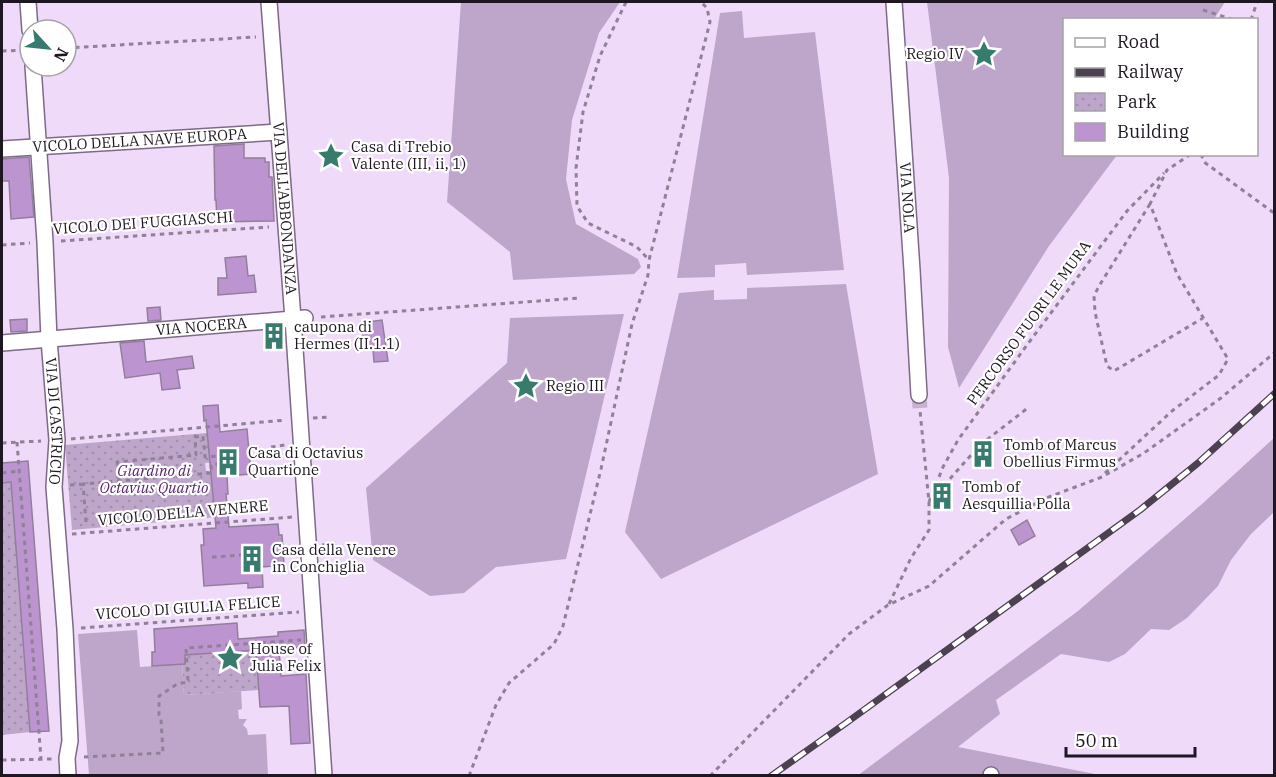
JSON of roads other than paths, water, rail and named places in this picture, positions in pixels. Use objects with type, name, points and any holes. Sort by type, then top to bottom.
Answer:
[{"type":"street","points":[[28,2],[29,18]]},
{"type":"street","name":"VIA DELL'ABBONDANZA","points":[[269,2],[286,226],[299,319],[300,419],[324,776]]},
{"type":"street","name":"VIA NOLA","points":[[894,2],[919,401]]},
{"type":"street","name":"VIA DI CASTRICIO","points":[[34,78],[57,440],[54,487],[65,630],[70,741],[67,758],[68,776]]},
{"type":"street","name":"VICOLO DELLA NAVE EUROPA","points":[[2,149],[279,132]]},
{"type":"street","name":"VIA NOCERA","points":[[2,343],[299,319]]},
{"type":"tunnel","points":[[919,395],[920,408]]},
{"type":"railway","points":[[771,776],[1140,510],[1198,463],[1274,394]]},
{"type":"place","name":"Regio IV","points":[[984,54]]},
{"type":"place","name":"Casa di Trebio Valente (III, ii, 1)","points":[[331,156]]},
{"type":"place","name":"caupona di Hermes (II.1.1)","points":[[274,336]]},
{"type":"place","name":"Regio III","points":[[526,386]]},
{"type":"place","name":"Tomb of Marcus Obellius Firmus","points":[[983,454]]},
{"type":"place","name":"Casa di Octavius Quartione","points":[[228,462]]},
{"type":"place","name":"Tomb of Aesquillia Polla","points":[[942,496]]},
{"type":"place","name":"Casa della Venere in Conchiglia","points":[[252,559]]},
{"type":"place","name":"House of Julia Felix","points":[[230,658]]},
{"type":"park label","name":"Giardino di Octavius Quartio","points":[[154,480]]}]
